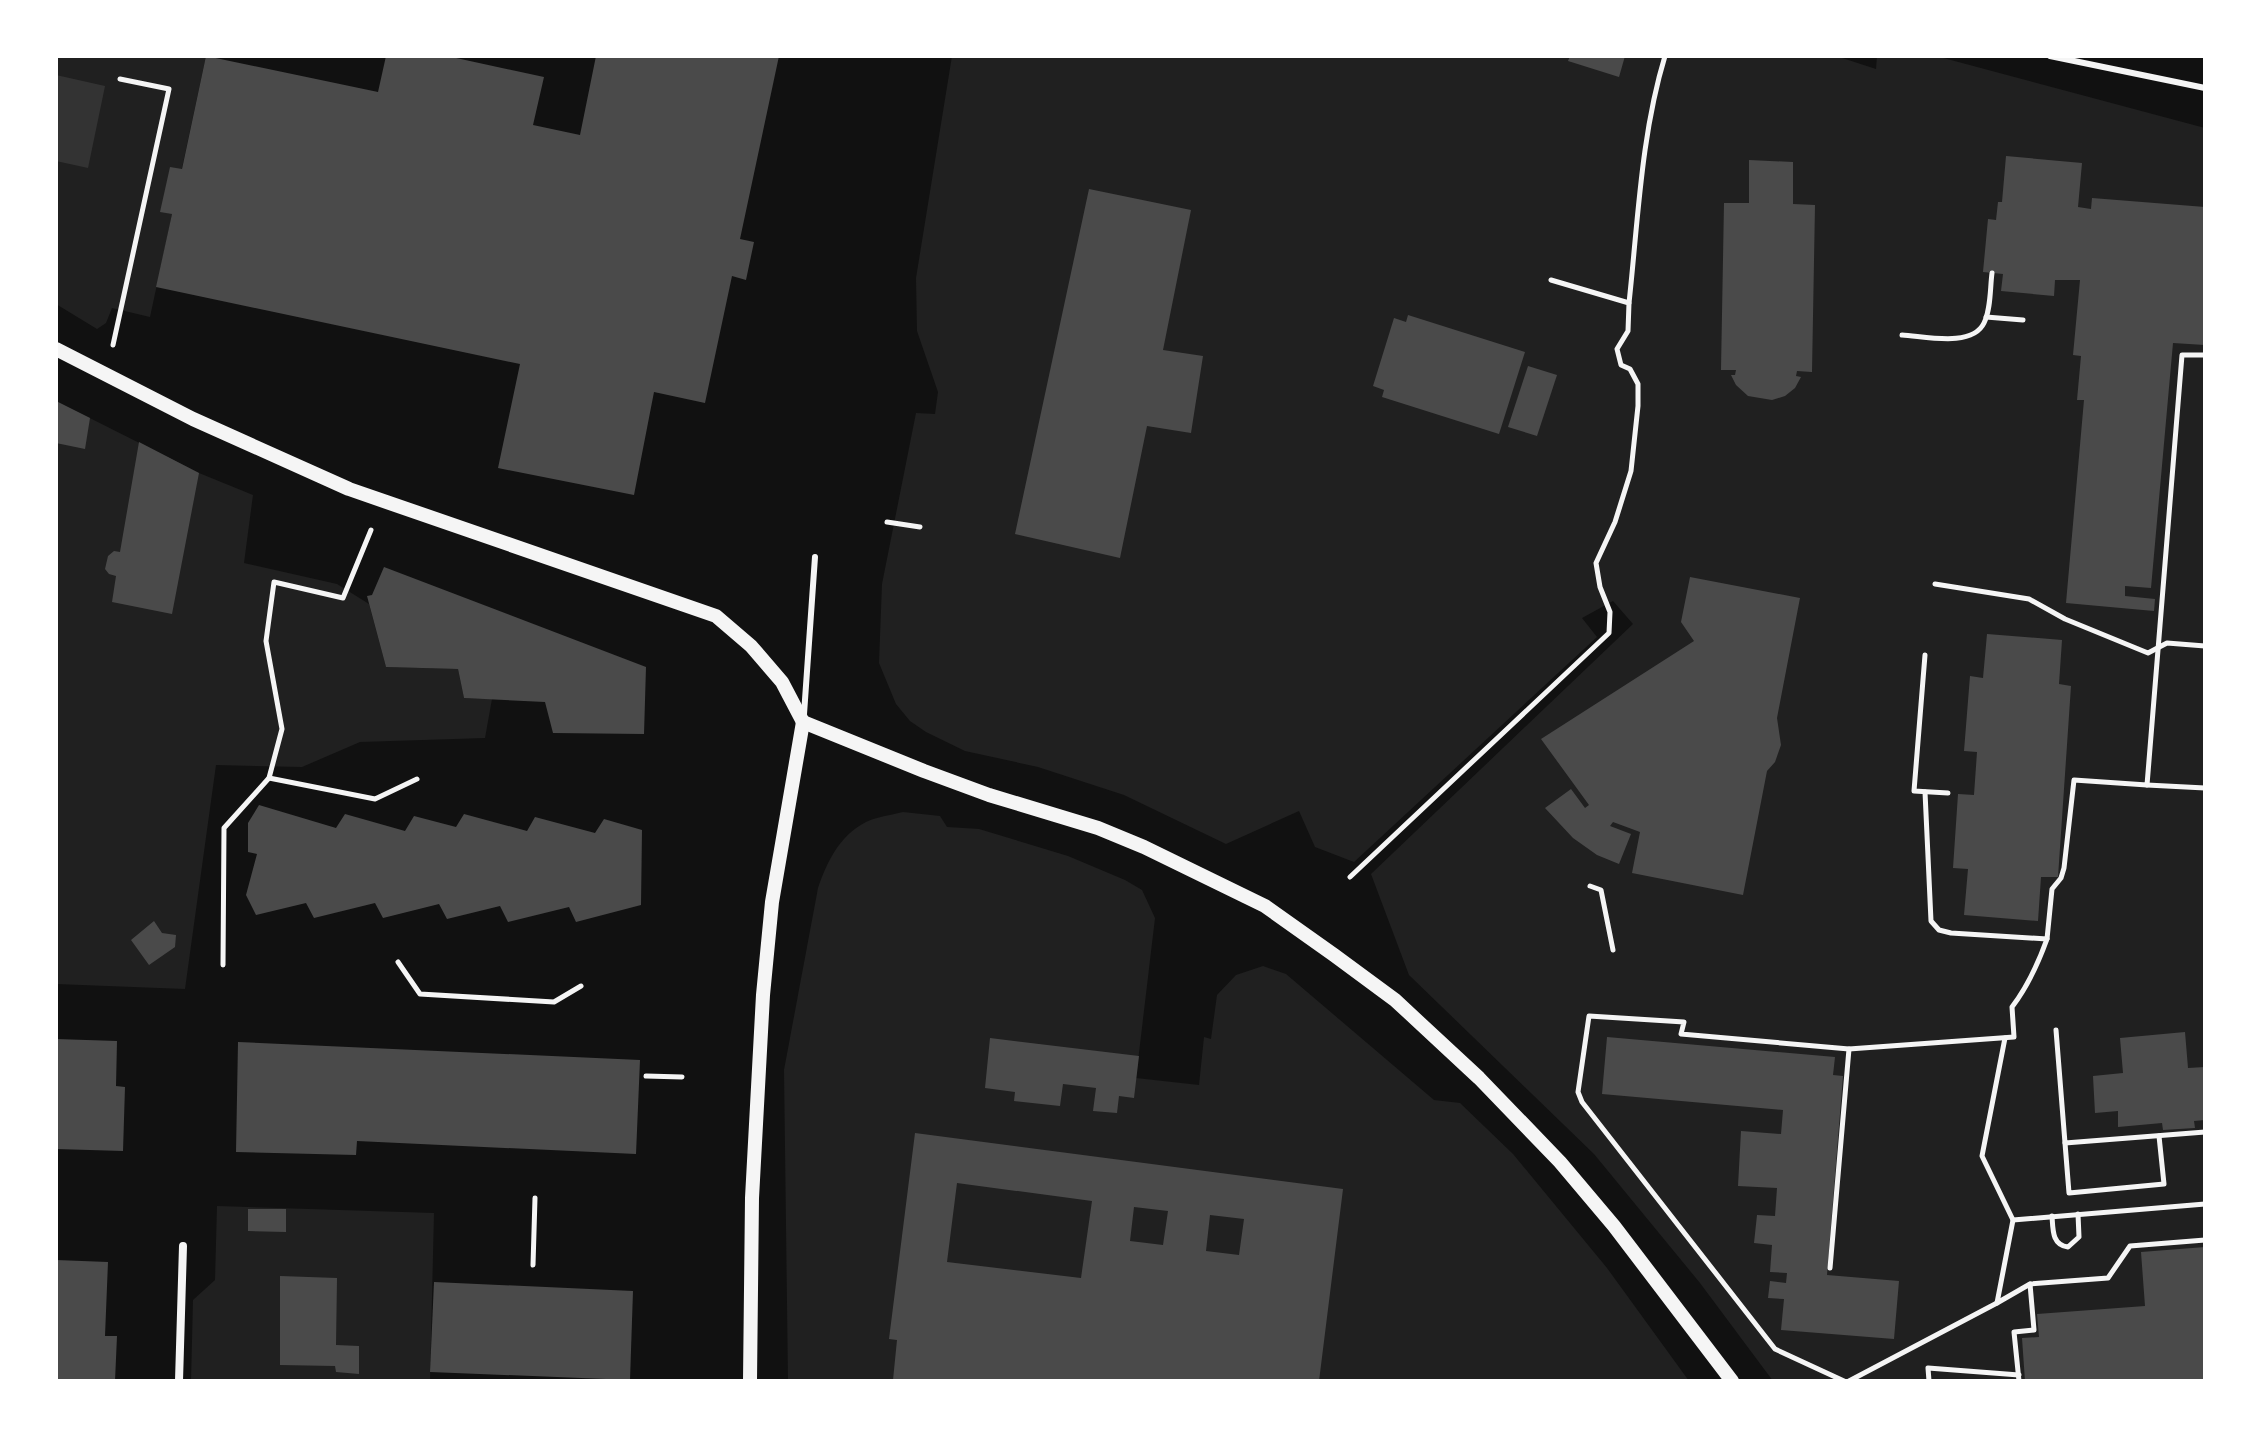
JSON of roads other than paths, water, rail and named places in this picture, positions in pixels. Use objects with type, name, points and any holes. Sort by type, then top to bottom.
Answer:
[{"type":"street","points":[[56,349],[193,419],[349,489],[716,616],[751,646],[782,682],[803,722],[772,902],[763,995],[752,1198],[750,1381]]},
{"type":"street","points":[[803,722],[937,776],[1098,828],[1265,906],[1405,1010],[1479,1078],[1560,1162],[1614,1226],[1732,1381]]},
{"type":"street","points":[[179,1381],[183,1246]]},
{"type":"lane","points":[[2050,56],[2205,88]]},
{"type":"lane","points":[[803,722],[815,557]]}]
